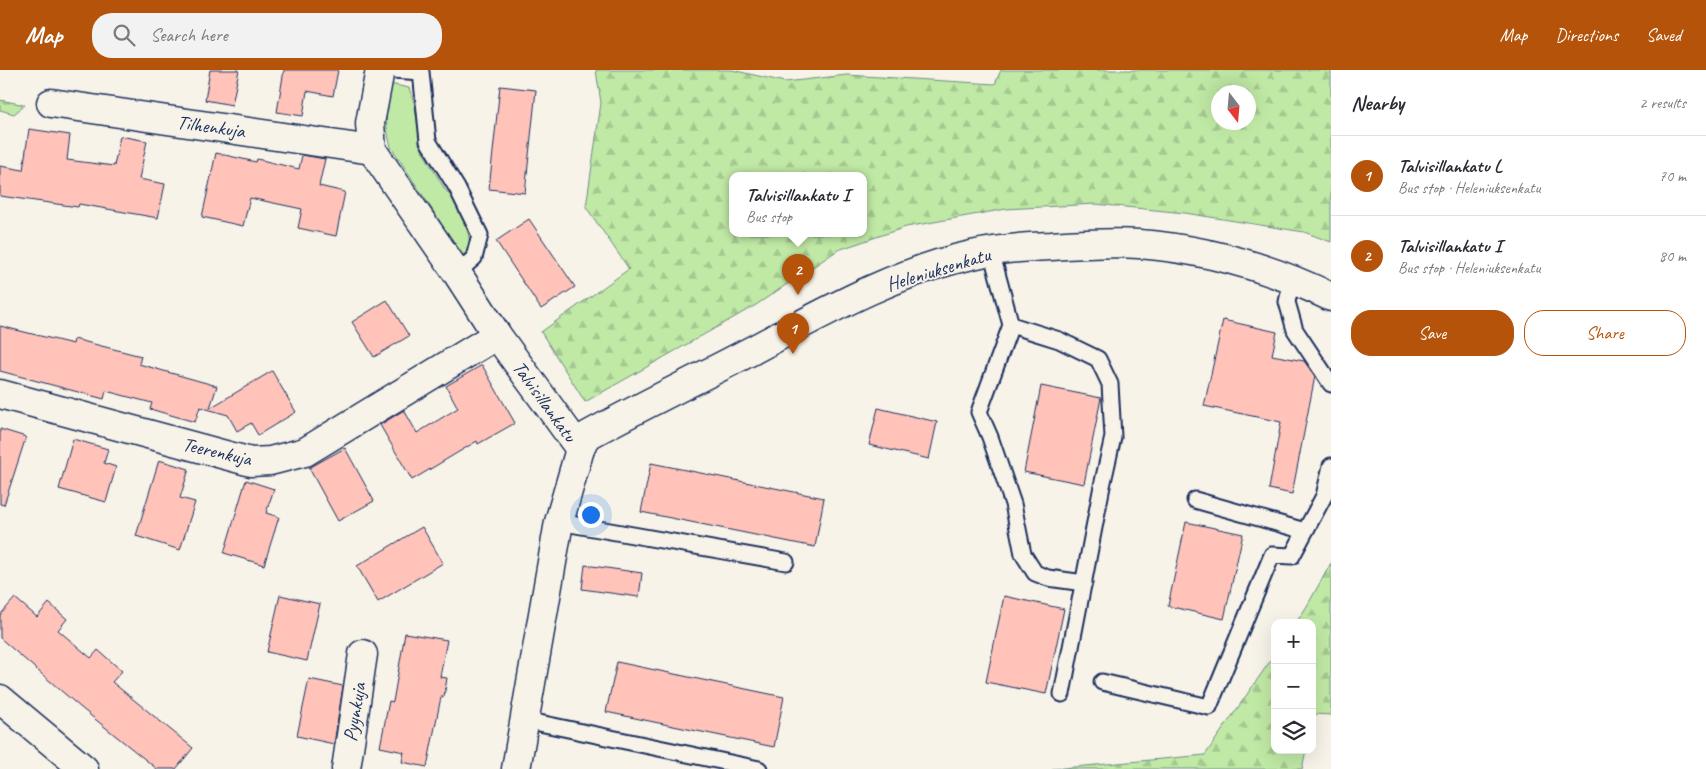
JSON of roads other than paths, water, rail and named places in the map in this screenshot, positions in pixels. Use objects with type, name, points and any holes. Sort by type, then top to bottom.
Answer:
[{"type":"street","points":[[372,150],[370,124],[380,70]]},
{"type":"street","name":"Tilhenkuja","points":[[51,103],[372,150]]},
{"type":"street","name":"Talvisillankatu","points":[[372,150],[457,273],[497,335],[554,416],[580,449],[559,522],[516,769]]},
{"type":"street","name":"Heleniuksenkatu","points":[[580,449],[585,437],[590,434],[855,296],[932,266],[970,255],[1010,248],[1089,243],[1139,244],[1204,254],[1256,267],[1331,297]]},
{"type":"street","name":"Teerenkuja","points":[[0,394],[251,462],[270,460],[305,452],[497,335]]},
{"type":"street","name":"Pyynkuja","points":[[346,769],[363,654]]},
{"type":"street","points":[[0,699],[84,769]]},
{"type":"lane","points":[[393,70],[421,72],[428,141],[457,188],[480,235],[474,258],[457,273]]},
{"type":"lane","points":[[991,251],[1011,324],[979,412],[990,437],[1012,504],[1023,554],[1035,573],[1048,578],[1084,584]]},
{"type":"lane","points":[[1292,280],[1287,302],[1295,330],[1331,384]]},
{"type":"lane","points":[[1011,324],[1059,340],[1098,359],[1110,384],[1113,437],[1062,694]]},
{"type":"lane","points":[[1102,682],[1209,707],[1272,555],[1292,556],[1324,496],[1331,466]]},
{"type":"lane","points":[[1195,500],[1305,531]]},
{"type":"lane","points":[[559,522],[786,562]]},
{"type":"lane","points":[[525,720],[759,769]]},
{"type":"place","name":"Talvisillankatu I","points":[[798,295]]},
{"type":"place","name":"Talvisillankatu L","points":[[793,354]]}]
